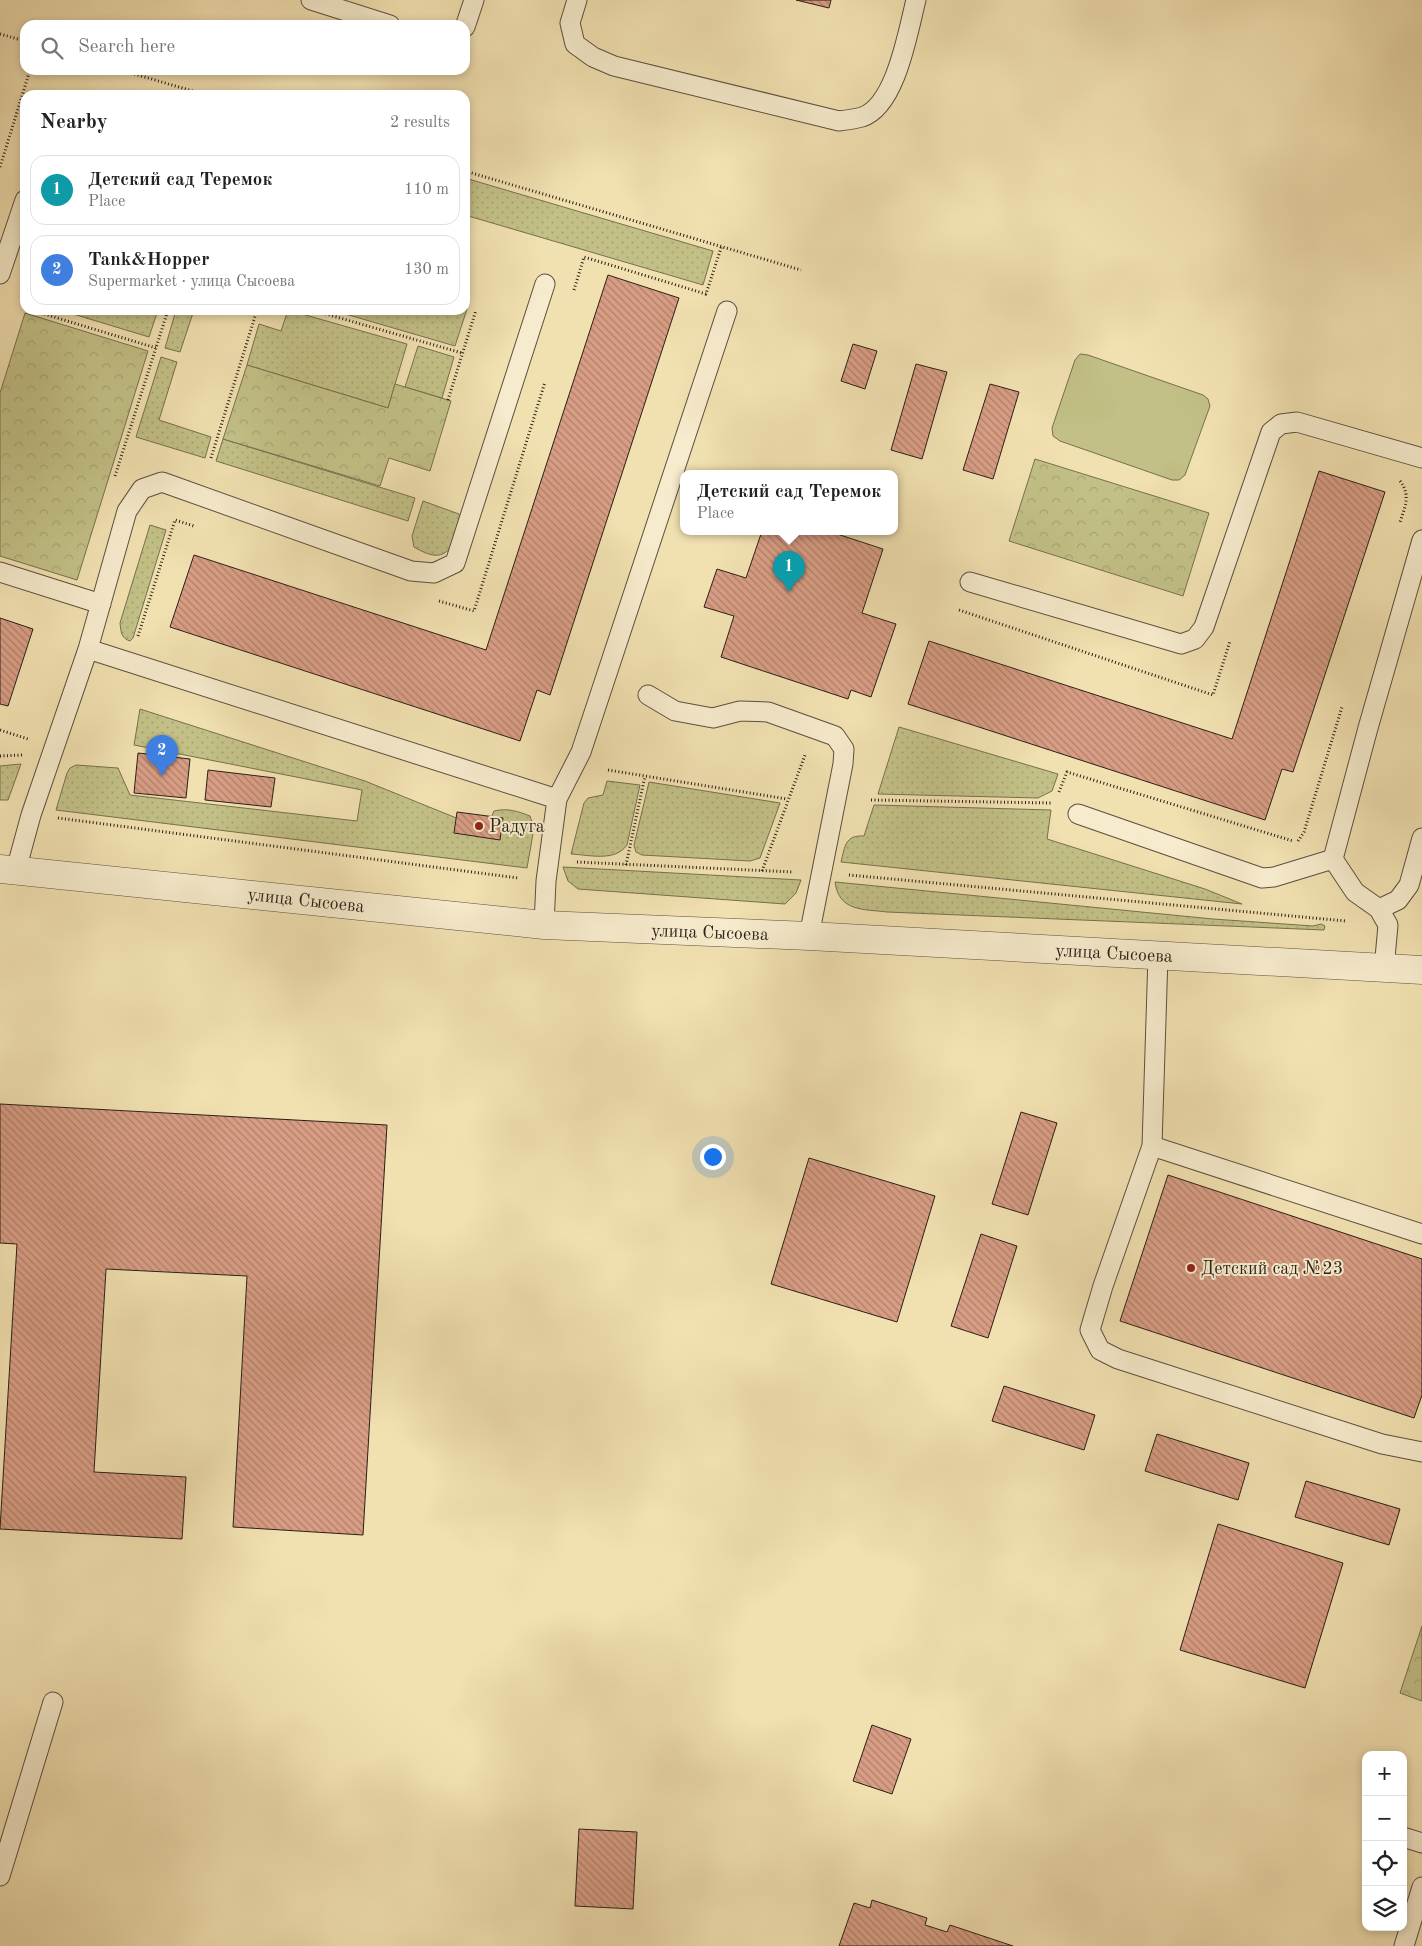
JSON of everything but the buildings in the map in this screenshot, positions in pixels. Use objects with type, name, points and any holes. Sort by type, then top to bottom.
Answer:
[{"type":"street","name":"улица Сысоева","points":[[8,869],[544,925],[809,936],[1422,970]]},
{"type":"lane","points":[[311,0],[374,20]]},
{"type":"lane","points":[[467,20],[474,0]]},
{"type":"lane","points":[[577,0],[570,22],[575,44],[593,57],[614,66],[839,121],[864,117],[882,102],[897,74],[916,0]]},
{"type":"lane","points":[[0,274],[20,215]]},
{"type":"lane","points":[[8,869],[31,815],[88,649],[127,511],[142,489],[162,482],[411,571],[434,573],[455,563],[545,284]]},
{"type":"lane","points":[[544,925],[546,881],[556,798],[581,752],[727,311]]},
{"type":"lane","points":[[970,582],[1181,644],[1195,639],[1204,627],[1271,432],[1281,424],[1297,422],[1422,458]]},
{"type":"lane","points":[[1384,917],[1355,892],[1333,859],[1422,540]]},
{"type":"lane","points":[[0,572],[101,604]]},
{"type":"lane","points":[[88,649],[556,798]]},
{"type":"lane","points":[[648,696],[675,711],[713,718],[740,712],[768,712],[835,736],[844,749],[843,764],[809,936]]},
{"type":"lane","points":[[1078,814],[1262,878],[1274,877],[1333,859]]},
{"type":"lane","points":[[1384,969],[1384,917],[1408,885],[1422,838]]},
{"type":"lane","points":[[1158,956],[1152,1146],[1103,1286],[1090,1330],[1100,1350],[1118,1359],[1382,1444],[1422,1452]]},
{"type":"lane","points":[[1152,1146],[1422,1234]]},
{"type":"lane","points":[[0,1876],[53,1702]]},
{"type":"lane","points":[[1407,1838],[1422,1843]]},
{"type":"lane","points":[[1404,1946],[1422,1887]]},
{"type":"path","points":[[0,34],[20,40]]},
{"type":"path","points":[[24,90],[28,75]]},
{"type":"path","points":[[139,75],[189,90]]},
{"type":"path","points":[[0,167],[20,102]]},
{"type":"path","points":[[470,172],[801,270]]},
{"type":"path","points":[[448,400],[476,310]]},
{"type":"path","points":[[48,315],[156,348]]},
{"type":"path","points":[[211,458],[255,315]]},
{"type":"path","points":[[329,315],[462,353]]},
{"type":"path","points":[[1399,480],[1405,487],[1407,498],[1399,525]]},
{"type":"path","points":[[959,610],[1213,695],[1230,639]]},
{"type":"path","points":[[1058,795],[1067,772],[1298,842],[1304,832],[1344,702]]},
{"type":"path","points":[[0,730],[28,739]]},
{"type":"path","points":[[762,871],[787,798],[807,750]]},
{"type":"path","points":[[0,756],[25,755]]},
{"type":"path","points":[[608,770],[787,798]]},
{"type":"path","points":[[626,864],[644,776]]},
{"type":"path","points":[[871,800],[1056,803]]},
{"type":"path","points":[[31,815],[546,881],[563,862],[626,864],[820,873],[1384,917]]},
{"type":"green space","points":[[470,179],[713,251],[703,285],[470,216]]},
{"type":"green space","points":[[24,315],[31,315],[148,351],[77,580],[0,556],[0,393]]},
{"type":"green space","points":[[76,315],[156,315],[149,337]]},
{"type":"green space","points":[[175,315],[192,315],[180,352],[165,348]]},
{"type":"green space","points":[[286,315],[306,315],[407,344],[388,408],[247,365],[259,324],[281,331]]},
{"type":"green space","points":[[349,315],[465,315],[455,346]]},
{"type":"green space","points":[[418,346],[454,357],[442,398],[405,387]]},
{"type":"green space","points":[[1080,354],[1088,355],[1203,395],[1208,399],[1210,406],[1185,475],[1179,480],[1172,480],[1060,441],[1053,436],[1052,428],[1075,360]]},
{"type":"green space","points":[[161,357],[177,362],[159,420],[211,437],[205,458],[136,437]]},
{"type":"green space","points":[[247,365],[388,408],[395,384],[451,401],[430,471],[389,458],[380,486],[223,439]]},
{"type":"green space","points":[[223,439],[415,498],[408,521],[216,461]]},
{"type":"green space","points":[[1035,459],[1209,513],[1183,596],[1009,541]]},
{"type":"green space","points":[[423,501],[459,514],[457,534],[450,548],[440,555],[429,554],[414,547],[412,536]]},
{"type":"green space","points":[[150,525],[166,530],[133,638],[130,641],[123,636],[120,623]]},
{"type":"green space","points":[[140,709],[365,781],[486,830],[494,811],[512,810],[530,816],[534,828],[527,868],[56,810],[67,773],[70,768],[76,765],[118,768],[130,795],[357,821],[362,790],[134,745]]},
{"type":"green space","points":[[899,727],[1058,774],[1052,791],[1038,798],[878,794]]},
{"type":"green space","points":[[21,764],[8,800],[0,800],[0,766]]},
{"type":"green space","points":[[607,781],[640,785],[627,845],[616,854],[609,856],[571,854],[584,803],[588,798],[603,795]]},
{"type":"green space","points":[[649,782],[780,803],[760,858],[750,861],[642,855],[636,852],[634,845]]},
{"type":"green space","points":[[874,805],[1051,810],[1047,839],[1205,889],[1242,904],[841,862],[845,846],[849,840],[853,837],[864,836]]},
{"type":"green space","points":[[563,867],[801,880],[796,893],[785,904],[578,889],[568,881]]},
{"type":"green space","points":[[835,882],[1213,919],[1313,926],[1321,924],[1325,926],[1324,930],[887,912],[861,909],[847,904],[837,892]]},
{"type":"green space","points":[[1422,1626],[1422,1701],[1400,1693]]},
{"type":"place","name":"Детский сад Теремок","points":[[789,592]]},
{"type":"place","name":"Tank&Hopper","points":[[162,776]]},
{"type":"place","name":"Радуга","points":[[479,826]]},
{"type":"place","name":"Детский сад №23","points":[[1191,1268]]}]
